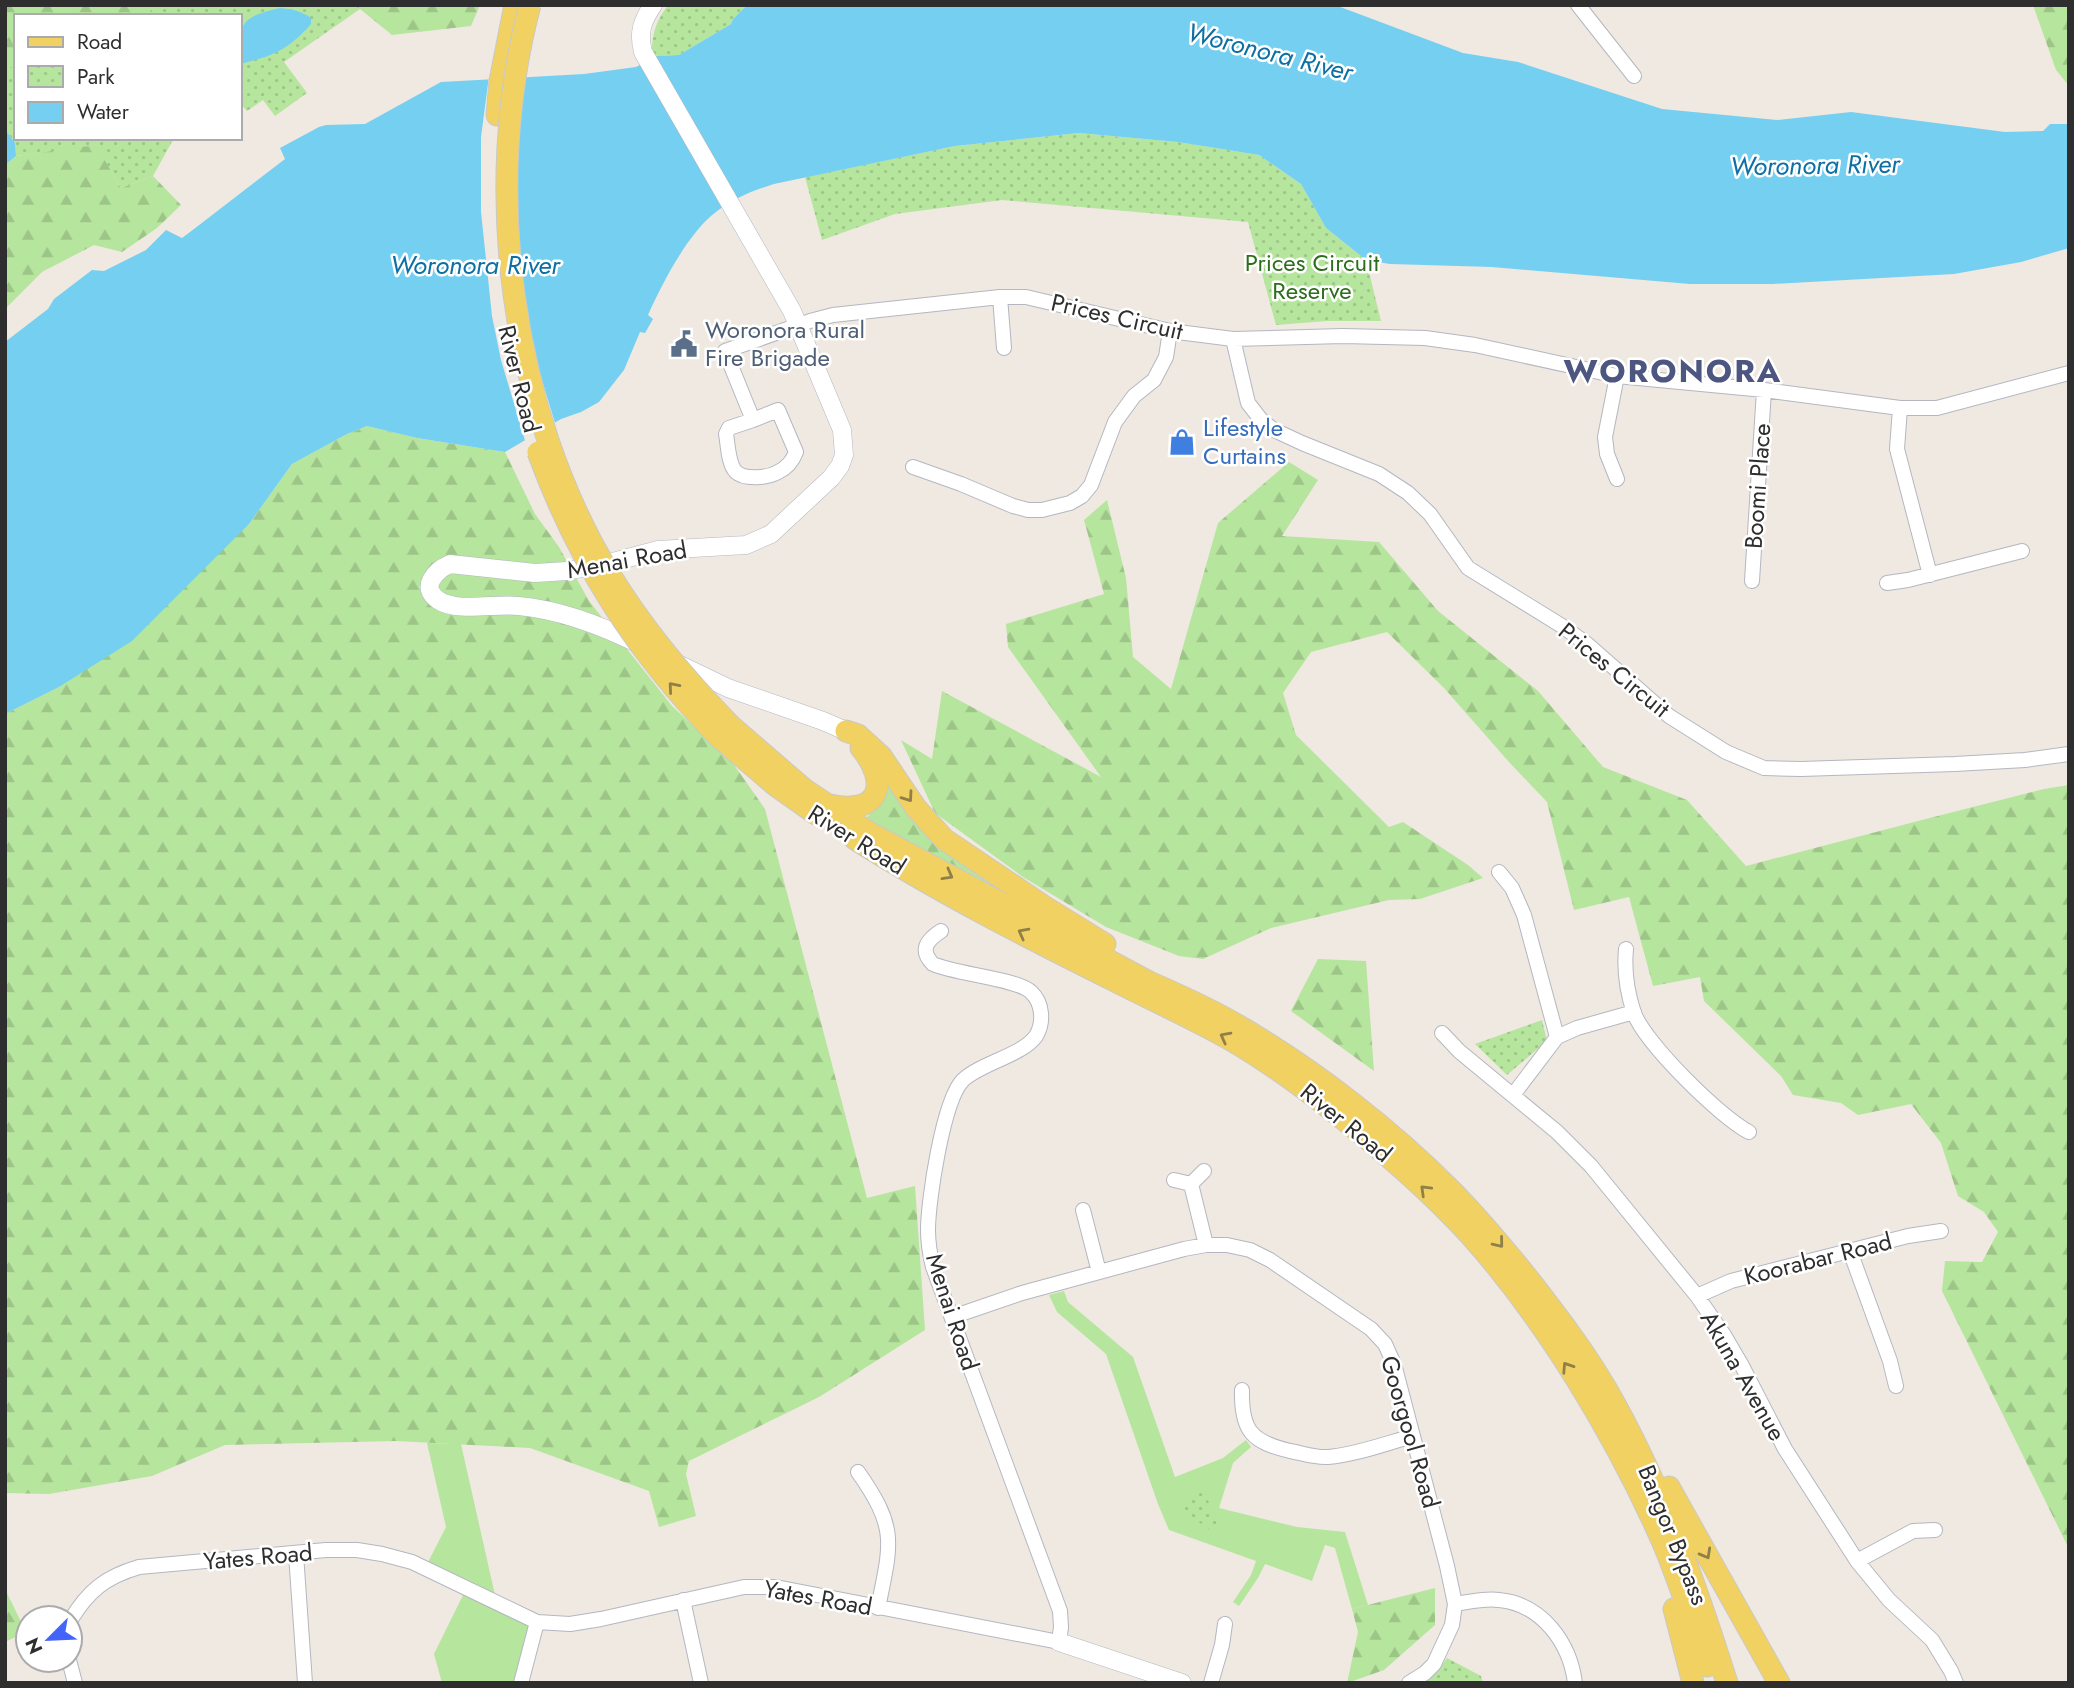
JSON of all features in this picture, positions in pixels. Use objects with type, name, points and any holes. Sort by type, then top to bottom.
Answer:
[{"type":"main road","name":"River Road","points":[[514,5],[497,115],[494,226],[502,308],[519,393],[555,496],[596,579],[656,667],[793,799],[909,873],[1088,968],[1230,1039],[1293,1080],[1390,1157],[1469,1235],[1524,1303],[1603,1424]]},
{"type":"main road","name":"River Road","points":[[530,5],[518,64],[509,133],[507,221],[518,319],[535,398],[566,485],[609,572],[662,649],[699,693],[725,731],[825,804],[870,833],[1149,982],[1239,1026],[1318,1078],[1390,1135],[1454,1193],[1494,1236],[1555,1312],[1607,1391]]},
{"type":"main road","points":[[825,804],[858,808],[870,801],[876,792],[874,770],[864,752],[846,731]]},
{"type":"main road","points":[[846,731],[858,735],[881,756],[916,808],[944,839],[1045,907],[1150,970],[1190,1000]]},
{"type":"main road","points":[[1607,1391],[1641,1437],[1779,1683]]},
{"type":"main road","name":"Bangor Bypass","points":[[1607,1391],[1653,1481],[1683,1551],[1727,1683]]},
{"type":"main road","points":[[1603,1424],[1657,1555],[1693,1683]]},
{"type":"main road","name":"Bangor Bypass","points":[[1603,1424],[1664,1545],[1712,1683]]},
{"type":"street","name":"Menai Road","points":[[653,5],[642,23],[641,46],[731,207],[780,288],[842,430],[844,456],[831,478],[771,534],[746,545],[657,550],[567,571],[535,573],[450,564],[435,572],[430,587],[435,597],[446,603],[469,606],[518,605],[582,621],[620,635],[728,688],[846,731]]},
{"type":"street","points":[[1578,5],[1633,76]]},
{"type":"street","points":[[1000,297],[1004,348]]},
{"type":"street","name":"Prices Circuit","points":[[753,420],[725,351],[833,315],[1000,297],[1026,297],[1170,331],[1233,338],[1425,338],[1475,345],[1617,376],[1764,390],[1900,408],[1937,408],[2069,373]]},
{"type":"street","points":[[913,467],[1028,510],[1042,510],[1070,503],[1082,496],[1091,485],[1115,422],[1134,396],[1154,380],[1166,357],[1170,331]]},
{"type":"street","name":"Prices Circuit","points":[[1233,338],[1248,403],[1262,421],[1274,430],[1302,443],[1379,474],[1408,493],[1430,514],[1468,568],[1562,625],[1669,716],[1726,751],[1764,768],[1801,769],[1955,764],[2025,760],[2069,754]]},
{"type":"street","points":[[1617,376],[1605,437],[1607,454],[1617,480]]},
{"type":"street","name":"Boomi Place","points":[[1752,581],[1764,390]]},
{"type":"street","points":[[1900,408],[1897,449],[1930,575]]},
{"type":"street","points":[[778,410],[796,452],[793,461],[778,473],[751,478],[736,472],[732,465],[726,434],[729,429],[753,420],[778,410]]},
{"type":"street","points":[[1887,583],[1930,575],[2022,551]]},
{"type":"street","points":[[1499,872],[1512,888],[1524,915],[1557,1037]]},
{"type":"street","name":"Menai Road","points":[[941,931],[930,938],[926,946],[925,953],[933,964],[1018,985],[1031,992],[1040,1007],[1042,1022],[1035,1038],[1019,1050],[982,1067],[962,1081],[953,1096],[946,1115],[931,1193],[928,1229],[931,1257],[951,1317],[1059,1611],[1059,1642]]},
{"type":"street","points":[[1626,949],[1624,969],[1634,1012],[1646,1034],[1726,1117],[1749,1132]]},
{"type":"street","points":[[1513,1095],[1557,1037],[1577,1028],[1634,1012]]},
{"type":"street","name":"Akuna Avenue","points":[[1442,1033],[1459,1051],[1557,1132],[1591,1166],[1697,1296],[1741,1364],[1785,1449],[1857,1561],[1889,1600],[1932,1640],[1956,1683]]},
{"type":"street","points":[[1191,1184],[1204,1171]]},
{"type":"street","points":[[1174,1180],[1191,1184]]},
{"type":"street","points":[[1191,1184],[1206,1245]]},
{"type":"street","points":[[1083,1210],[1099,1272]]},
{"type":"street","name":"Koorabar Road","points":[[1697,1296],[1731,1281],[1908,1236],[1941,1231]]},
{"type":"street","name":"Goorgool Road","points":[[951,1317],[1022,1293],[1099,1272],[1206,1245],[1227,1245],[1250,1250],[1270,1260],[1371,1329],[1385,1344],[1394,1364],[1455,1604],[1452,1625],[1434,1664],[1409,1683]]},
{"type":"street","points":[[1850,1251],[1890,1361],[1896,1386]]},
{"type":"street","points":[[1242,1391],[1242,1410],[1247,1426],[1267,1445],[1326,1457],[1413,1436]]},
{"type":"street","points":[[858,1472],[873,1493],[889,1534],[889,1551],[877,1608]]},
{"type":"street","points":[[1857,1561],[1913,1531],[1935,1530]]},
{"type":"street","name":"Yates Road","points":[[80,1604],[95,1588],[119,1573],[139,1567],[326,1550],[357,1550],[412,1562],[537,1622],[570,1624],[744,1587],[776,1587],[1059,1642]]},
{"type":"street","points":[[296,1554],[305,1683]]},
{"type":"street","points":[[683,1600],[701,1683]]},
{"type":"street","points":[[1455,1604],[1499,1600],[1524,1606],[1548,1623],[1566,1647],[1575,1683]]},
{"type":"street","points":[[521,1683],[537,1622]]},
{"type":"street","points":[[1211,1683],[1225,1624]]},
{"type":"street","points":[[1059,1642],[1182,1683]]},
{"type":"green space","points":[[5,5],[157,5],[147,14],[14,14],[14,66],[5,72]]},
{"type":"green space","points":[[157,5],[350,5],[360,9],[284,62],[307,93],[275,116],[263,100],[247,111],[242,105],[242,14],[147,14]]},
{"type":"green space","points":[[351,5],[480,5],[471,26],[392,35]]},
{"type":"green space","points":[[668,5],[747,5],[731,24],[679,55],[657,56],[652,51],[654,32]]},
{"type":"green space","points":[[2033,5],[2069,5],[2069,86],[2056,70]]},
{"type":"green space","points":[[14,66],[14,140],[173,140],[153,176],[121,188],[96,145],[16,156],[15,143],[5,129],[5,72]]},
{"type":"green space","name":"Prices Circuit Reserve","points":[[1079,133],[1178,142],[1259,155],[1301,184],[1326,228],[1366,260],[1381,321],[1276,325],[1248,222],[1002,200],[895,214],[822,240],[805,177],[955,146]]},
{"type":"green space","points":[[96,144],[121,188],[153,176],[181,205],[157,228],[122,252],[94,245],[42,272],[5,309],[5,165],[16,156]]},
{"type":"green space","points":[[367,426],[417,438],[505,452],[535,514],[559,547],[589,601],[672,706],[732,762],[765,809],[867,1198],[915,1186],[925,1330],[819,1397],[689,1461],[686,1474],[696,1516],[659,1527],[649,1491],[530,1448],[396,1441],[225,1445],[152,1476],[49,1494],[5,1493],[5,714],[59,687],[249,524],[292,464]]},
{"type":"green space","points":[[1289,462],[1318,480],[1282,536],[1379,542],[1438,611],[1538,691],[1603,767],[1687,800],[1746,866],[2044,789],[2069,785],[2069,1549],[1942,1291],[1945,1261],[1982,1262],[1998,1232],[1984,1212],[1958,1196],[1941,1143],[1911,1104],[1858,1115],[1841,1103],[1793,1095],[1781,1076],[1704,1001],[1700,977],[1653,986],[1629,897],[1574,910],[1547,802],[1444,688],[1387,632],[1311,652],[1283,693],[1296,735],[1389,827],[1403,822],[1483,878],[1420,899],[1389,900],[1271,928],[1203,959],[1179,956],[1106,927],[1023,877],[935,813],[901,740],[932,759],[942,691],[1101,777],[1008,647],[1006,624],[1104,594],[1084,520],[1107,500],[1126,578],[1133,657],[1171,689],[1218,523]]},
{"type":"green space","points":[[885,779],[1016,898],[892,836],[866,818],[881,802]]},
{"type":"green space","points":[[1318,959],[1366,961],[1374,1071],[1291,1011]]},
{"type":"green space","points":[[1542,1020],[1547,1041],[1507,1075],[1475,1044]]},
{"type":"green space","points":[[1064,1291],[1068,1302],[1133,1357],[1175,1477],[1223,1458],[1246,1440],[1251,1447],[1233,1463],[1219,1508],[1297,1527],[1345,1532],[1368,1605],[1352,1609],[1335,1548],[1325,1545],[1312,1581],[1265,1564],[1239,1606],[1233,1602],[1251,1575],[1256,1561],[1169,1530],[1106,1354],[1057,1312],[1049,1295]]},
{"type":"green space","points":[[427,1443],[461,1444],[497,1604],[537,1622],[521,1683],[442,1683],[434,1654],[466,1589],[425,1568],[446,1527]]},
{"type":"green space","points":[[1203,1492],[1220,1522],[1213,1532],[1183,1511],[1182,1507],[1191,1496]]},
{"type":"green space","points":[[1435,1588],[1435,1625],[1384,1670],[1347,1683],[1358,1632],[1352,1609]]},
{"type":"green space","points":[[5,1589],[14,1607],[14,1638],[5,1642]]},
{"type":"green space","points":[[1447,1658],[1481,1676],[1483,1683],[1423,1683],[1436,1673]]},
{"type":"water","name":"Woronora River","points":[[747,5],[1335,5],[1463,53],[1518,62],[1662,109],[1777,120],[1851,112],[2005,132],[2043,131],[2050,124],[2069,124],[2069,248],[2021,262],[1954,274],[1772,284],[1690,284],[1492,267],[1390,264],[1366,260],[1326,228],[1301,184],[1259,155],[1178,142],[1079,133],[955,146],[774,184],[725,205],[692,237],[675,262],[648,315],[653,319],[645,333],[640,332],[624,370],[599,402],[561,419],[505,452],[417,438],[367,426],[347,434],[292,464],[249,524],[132,641],[59,687],[5,714],[5,342],[92,270],[104,271],[146,250],[166,230],[182,238],[285,159],[280,148],[319,127],[365,124],[441,82],[584,74],[636,67],[657,56],[679,55],[731,24]]},
{"type":"water","points":[[280,8],[304,14],[311,18],[311,24],[279,51],[242,63],[244,24],[256,15]]},
{"type":"water","points":[[5,129],[15,143],[16,156],[5,165]]},
{"type":"pier","points":[[522,74],[515,214],[522,286],[537,364],[556,426],[526,444],[501,360],[492,316],[481,212],[481,137],[489,76]]},
{"type":"place","name":"Woronora Rural Fire Brigade","points":[[684,344]]},
{"type":"place","name":"Lifestyle Curtains","points":[[1182,442]]},
{"type":"district","name":"WORONORA","points":[[1673,371]]}]
